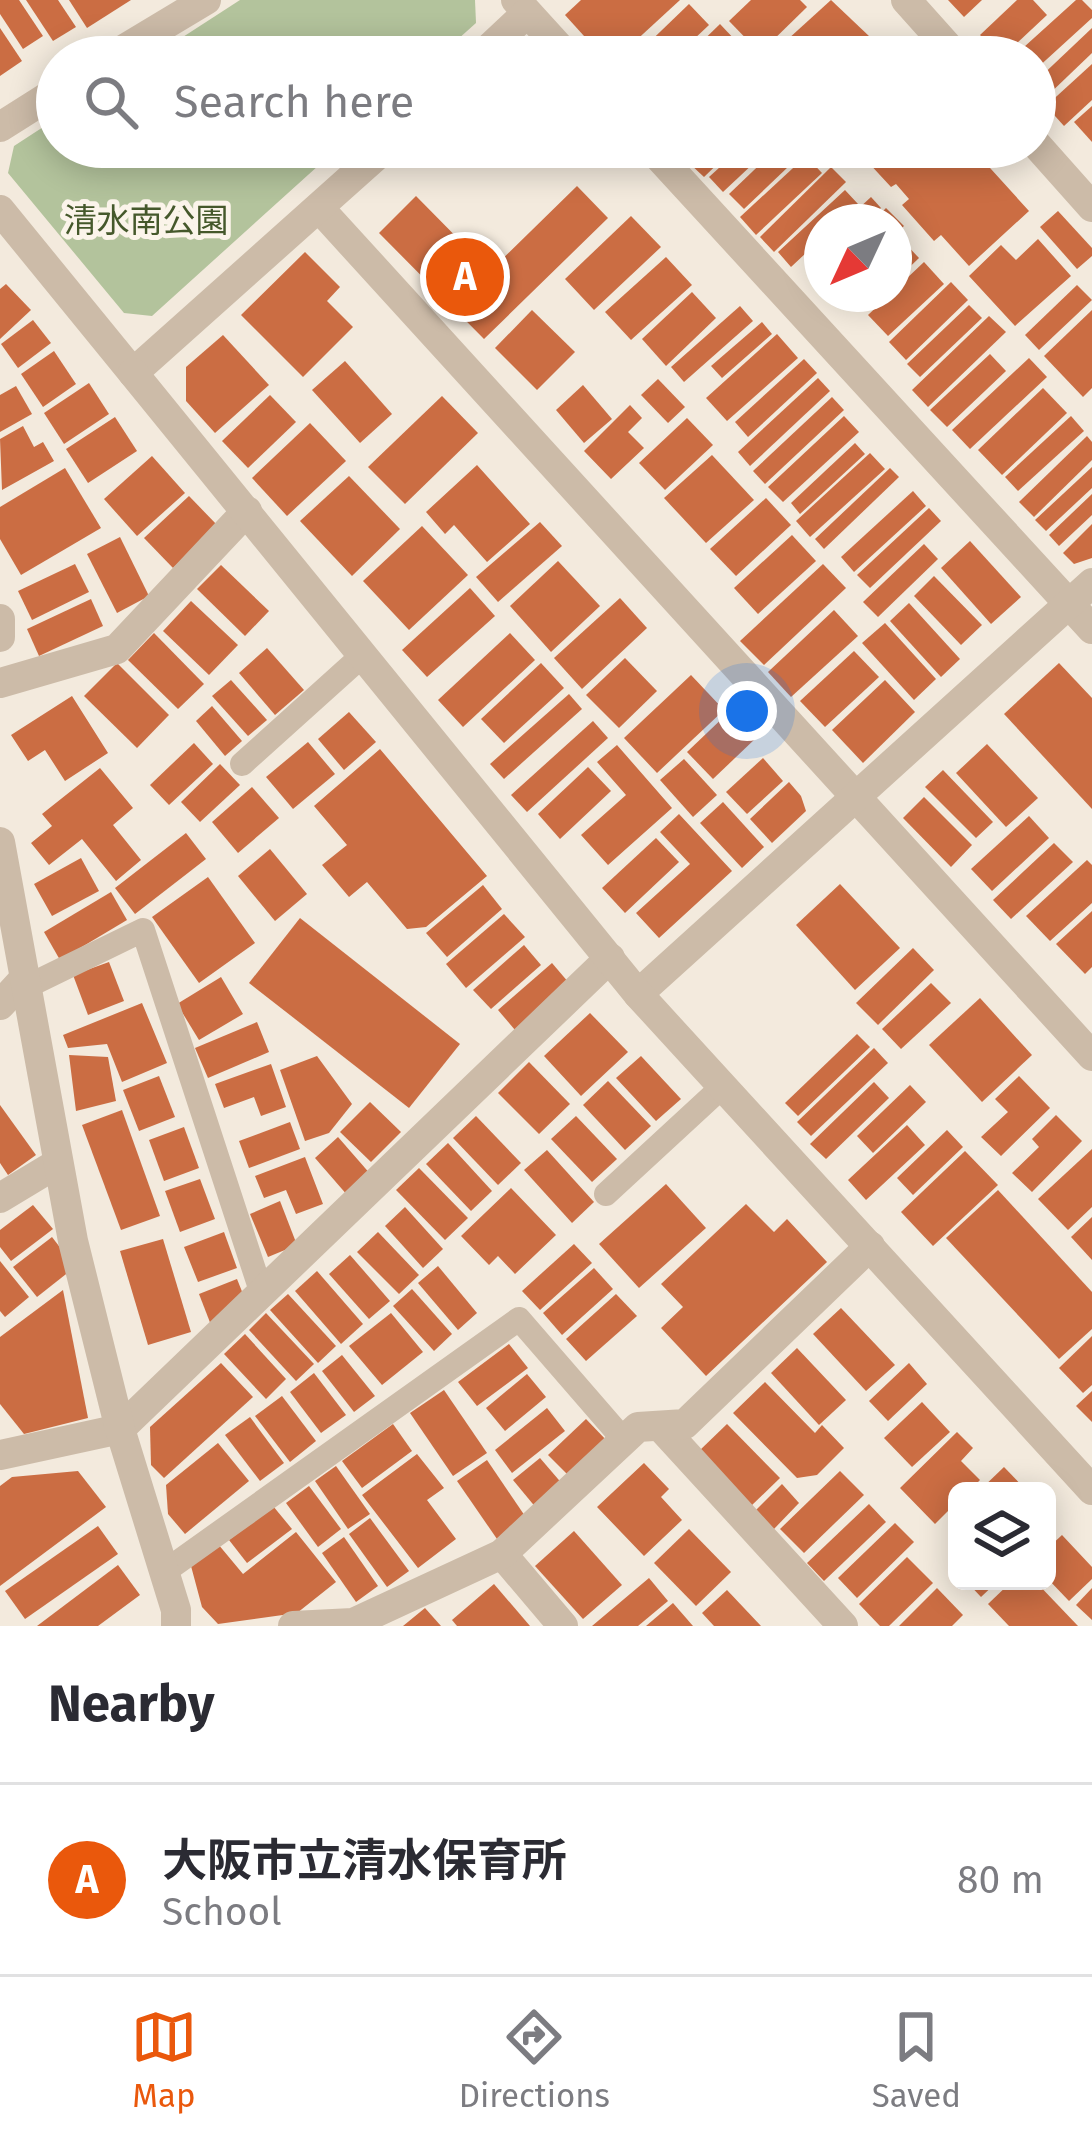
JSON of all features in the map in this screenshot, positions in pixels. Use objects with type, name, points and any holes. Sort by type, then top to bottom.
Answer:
[{"type":"street","points":[[136,36],[168,9],[206,0]]},
{"type":"street","points":[[906,0],[938,36]]},
{"type":"street","points":[[497,36],[522,6],[549,36]]},
{"type":"street","points":[[0,127],[36,104]]},
{"type":"street","points":[[1056,167],[1092,207]]},
{"type":"street","points":[[133,373],[364,168]]},
{"type":"street","points":[[670,168],[1080,594],[1092,629]]},
{"type":"street","points":[[320,209],[1092,1056]]},
{"type":"street","points":[[0,210],[638,994],[1092,1490]]},
{"type":"street","points":[[0,683],[117,649],[247,511]]},
{"type":"street","points":[[638,994],[1080,594]]},
{"type":"street","points":[[0,619],[0,637]]},
{"type":"street","points":[[0,842],[73,1241],[120,1429],[164,1572],[170,1620]]},
{"type":"street","points":[[0,1455],[120,1429],[610,958]]},
{"type":"street","points":[[0,1005],[25,982]]},
{"type":"street","points":[[0,1198],[58,1163]]},
{"type":"street","points":[[293,1626],[354,1625],[502,1554],[638,1427],[685,1424],[870,1246]]},
{"type":"street","points":[[659,1426],[843,1626]]},
{"type":"street","points":[[502,1554],[563,1626]]},
{"type":"lane","points":[[242,764],[363,655]]},
{"type":"lane","points":[[25,982],[143,930],[262,1294]]},
{"type":"lane","points":[[606,1194],[722,1087]]},
{"type":"lane","points":[[164,1572],[519,1318],[622,1439]]},
{"type":"green space","points":[[240,0],[475,0],[476,23],[461,36],[184,36]]},
{"type":"green space","name":"清水南公園","points":[[36,132],[36,168],[316,168],[152,316],[124,313],[8,173],[14,146]]},
{"type":"building","points":[[0,0],[19,0],[43,36],[36,36],[23,49],[0,14]]},
{"type":"building","points":[[26,0],[58,0],[76,27],[61,36],[50,36]]},
{"type":"building","points":[[69,0],[131,0],[87,28]]},
{"type":"building","points":[[581,0],[680,0],[641,36],[584,36],[565,15]]},
{"type":"building","points":[[751,0],[800,0],[807,7],[777,36],[744,36],[729,21]]},
{"type":"building","points":[[831,0],[869,36],[791,36]]},
{"type":"building","points":[[948,0],[982,0],[964,17]]},
{"type":"building","points":[[1017,0],[1033,0],[1047,15],[1024,36],[980,35]]},
{"type":"building","points":[[1076,0],[1092,10],[1092,18],[1056,51],[1056,36],[1036,36]]},
{"type":"building","points":[[689,4],[709,25],[697,36],[656,36]]},
{"type":"building","points":[[720,24],[731,36],[708,36]]},
{"type":"building","points":[[0,28],[22,61],[0,76]]},
{"type":"building","points":[[1092,28],[1092,53],[1056,88],[1056,62]]},
{"type":"building","points":[[1092,64],[1092,100],[1064,126],[1056,117],[1056,97]]},
{"type":"building","points":[[1092,106],[1092,142],[1074,122]]},
{"type":"building","points":[[719,168],[749,168],[723,192],[709,177]]},
{"type":"building","points":[[756,168],[787,168],[744,209],[729,194]]},
{"type":"building","points":[[793,168],[817,168],[822,173],[756,235],[740,217]]},
{"type":"building","points":[[832,168],[846,182],[823,204],[804,204],[804,223],[774,252],[760,237]]},
{"type":"building","points":[[873,168],[990,168],[1029,211],[969,266],[941,235],[934,241],[912,216],[912,204],[903,204],[909,199],[896,184],[891,187]]},
{"type":"building","points":[[577,186],[608,218],[484,339],[379,233],[416,196],[490,271]]},
{"type":"building","points":[[845,190],[858,204],[830,204]]},
{"type":"building","points":[[1058,211],[1092,248],[1092,256],[1077,269],[1040,227]]},
{"type":"building","points":[[631,216],[661,247],[594,310],[565,279]]},
{"type":"building","points":[[804,228],[804,255],[791,267],[778,252]]},
{"type":"building","points":[[1038,239],[1071,276],[1015,326],[969,276],[1001,245],[1016,260]]},
{"type":"building","points":[[305,252],[340,287],[327,301],[353,327],[303,377],[241,315]]},
{"type":"building","points":[[666,257],[692,285],[631,340],[605,312]]},
{"type":"building","points":[[924,262],[944,284],[888,336],[868,315],[912,312],[912,273]]},
{"type":"building","points":[[951,282],[968,300],[906,360],[889,342]]},
{"type":"building","points":[[6,284],[31,310],[0,339],[0,289]]},
{"type":"building","points":[[1077,285],[1092,300],[1039,350],[1025,335]]},
{"type":"building","points":[[692,292],[716,318],[666,366],[642,339]]},
{"type":"building","points":[[969,305],[982,318],[920,377],[907,364]]},
{"type":"building","points":[[740,306],[753,321],[684,382],[671,367]]},
{"type":"building","points":[[532,310],[575,352],[537,390],[495,348]]},
{"type":"building","points":[[1092,310],[1092,388],[1083,397],[1044,356]]},
{"type":"building","points":[[989,316],[1006,332],[928,407],[912,390]]},
{"type":"building","points":[[33,320],[51,343],[18,368],[1,344]]},
{"type":"building","points":[[762,322],[772,334],[722,378],[711,366]]},
{"type":"building","points":[[777,334],[798,358],[727,421],[706,398]]},
{"type":"building","points":[[223,335],[269,385],[215,433],[186,401],[186,367]]},
{"type":"building","points":[[54,351],[76,384],[43,407],[21,374]]},
{"type":"building","points":[[990,354],[1006,371],[947,427],[930,410]]},
{"type":"building","points":[[1029,358],[1047,377],[970,449],[952,430]]},
{"type":"building","points":[[804,359],[817,373],[748,437],[735,422]]},
{"type":"building","points":[[345,361],[392,414],[360,443],[312,390]]},
{"type":"building","points":[[818,378],[830,391],[750,466],[738,452]]},
{"type":"building","points":[[658,379],[685,407],[668,423],[641,395]]},
{"type":"building","points":[[89,383],[109,414],[64,444],[44,413]]},
{"type":"building","points":[[583,385],[612,419],[584,443],[556,410]]},
{"type":"building","points":[[16,386],[32,414],[0,432],[0,395]]},
{"type":"building","points":[[1043,388],[1067,413],[1002,475],[978,450]]},
{"type":"building","points":[[270,395],[296,422],[248,468],[222,441]]},
{"type":"building","points":[[442,396],[478,433],[405,504],[368,467]]},
{"type":"building","points":[[832,397],[844,410],[765,484],[753,471]]},
{"type":"building","points":[[630,405],[642,418],[628,432],[644,448],[611,479],[584,451]]},
{"type":"building","points":[[844,416],[859,432],[783,502],[768,487]]},
{"type":"building","points":[[1071,416],[1084,431],[1018,491],[1005,477]]},
{"type":"building","points":[[115,417],[137,451],[88,483],[66,449]]},
{"type":"building","points":[[687,418],[713,445],[665,490],[639,463]]},
{"type":"building","points":[[310,423],[346,461],[287,516],[252,478]]},
{"type":"building","points":[[23,426],[34,447],[43,442],[54,461],[2,490],[0,439]]},
{"type":"building","points":[[1087,436],[1092,442],[1092,460],[1034,517],[1019,502]]},
{"type":"building","points":[[855,443],[865,454],[800,514],[791,503]]},
{"type":"building","points":[[870,453],[885,469],[810,537],[796,521]]},
{"type":"building","points":[[712,455],[754,500],[706,543],[664,498]]},
{"type":"building","points":[[152,456],[185,493],[137,536],[104,499]]},
{"type":"building","points":[[477,465],[530,524],[487,562],[454,525],[445,534],[426,512]]},
{"type":"building","points":[[1092,467],[1092,488],[1046,531],[1035,520]]},
{"type":"building","points":[[65,468],[101,528],[21,575],[0,539],[0,507]]},
{"type":"building","points":[[890,468],[899,477],[824,549],[815,539]]},
{"type":"building","points":[[349,476],[400,529],[352,576],[300,521]]},
{"type":"building","points":[[913,491],[926,506],[854,572],[841,557]]},
{"type":"building","points":[[1092,494],[1092,515],[1059,546],[1049,535]]},
{"type":"building","points":[[189,496],[218,526],[173,568],[144,538]]},
{"type":"building","points":[[766,498],[791,525],[736,576],[710,549]]},
{"type":"building","points":[[929,508],[941,521],[870,588],[857,575]]},
{"type":"building","points":[[540,522],[562,546],[498,602],[476,577]]},
{"type":"building","points":[[1092,524],[1092,558],[1074,564],[1063,553]]},
{"type":"building","points":[[422,526],[468,575],[409,630],[363,581]]},
{"type":"building","points":[[792,535],[816,561],[758,614],[734,588]]},
{"type":"building","points":[[120,537],[149,596],[117,613],[87,554]]},
{"type":"building","points":[[970,541],[1021,597],[991,624],[941,568]]},
{"type":"building","points":[[924,544],[938,559],[878,617],[863,602]]},
{"type":"building","points":[[558,561],[600,606],[551,652],[510,606]]},
{"type":"building","points":[[75,564],[89,592],[32,620],[18,591]]},
{"type":"building","points":[[823,564],[846,588],[764,665],[740,641]]},
{"type":"building","points":[[221,565],[269,611],[245,636],[197,589]]},
{"type":"building","points":[[934,576],[982,625],[961,645],[914,596]]},
{"type":"building","points":[[470,588],[495,616],[427,677],[402,650]]},
{"type":"building","points":[[620,598],[647,628],[582,689],[554,658]]},
{"type":"building","points":[[91,599],[103,626],[39,656],[27,629]]},
{"type":"building","points":[[191,601],[238,645],[209,675],[163,631]]},
{"type":"building","points":[[909,603],[960,659],[941,677],[890,621]]},
{"type":"building","points":[[834,610],[858,636],[791,697],[768,672]]},
{"type":"building","points":[[885,623],[936,679],[914,700],[862,643]]},
{"type":"building","points":[[154,633],[204,684],[178,709],[128,660]]},
{"type":"building","points":[[510,633],[535,660],[463,727],[438,700]]},
{"type":"building","points":[[267,648],[304,690],[275,715],[239,673]]},
{"type":"building","points":[[854,651],[879,677],[825,727],[800,701]]},
{"type":"building","points":[[625,658],[657,691],[619,728],[586,695]]},
{"type":"building","points":[[117,663],[169,715],[137,748],[84,696]]},
{"type":"building","points":[[541,663],[564,688],[504,743],[481,719]]},
{"type":"building","points":[[1059,663],[1092,698],[1092,809],[1004,714]]},
{"type":"building","points":[[691,675],[724,710],[657,773],[624,738]]},
{"type":"building","points":[[231,680],[267,720],[248,736],[212,696]]},
{"type":"building","points":[[885,680],[915,712],[863,763],[832,730]]},
{"type":"building","points":[[569,694],[582,709],[504,779],[490,764]]},
{"type":"building","points":[[72,696],[108,753],[65,781],[45,750],[28,761],[11,735]]},
{"type":"building","points":[[212,706],[242,741],[225,756],[196,721]]},
{"type":"building","points":[[730,711],[756,738],[713,779],[687,752]]},
{"type":"building","points":[[349,712],[376,742],[344,770],[318,739]]},
{"type":"building","points":[[593,721],[608,738],[527,812],[511,795]]},
{"type":"building","points":[[308,742],[335,774],[293,809],[266,777]]},
{"type":"building","points":[[194,743],[213,764],[169,805],[150,785]]},
{"type":"building","points":[[987,744],[1038,798],[1006,827],[956,773]]},
{"type":"building","points":[[617,745],[672,808],[608,865],[581,835],[626,795],[597,762]]},
{"type":"building","points":[[380,749],[487,876],[426,927],[407,929],[367,882],[349,897],[322,865],[347,845],[314,806]]},
{"type":"building","points":[[763,758],[783,781],[747,814],[726,792]]},
{"type":"building","points":[[684,759],[717,795],[693,817],[660,780]]},
{"type":"building","points":[[220,764],[240,785],[200,822],[181,802]]},
{"type":"building","points":[[588,767],[611,791],[560,839],[538,814]]},
{"type":"building","points":[[100,768],[133,808],[113,825],[141,860],[116,881],[82,839],[49,865],[31,843],[52,826],[42,814]]},
{"type":"building","points":[[943,770],[993,822],[976,838],[925,787]]},
{"type":"building","points":[[789,782],[806,811],[772,843],[750,819]]},
{"type":"building","points":[[252,787],[279,818],[238,853],[212,822]]},
{"type":"building","points":[[924,797],[972,845],[951,867],[903,818]]},
{"type":"building","points":[[723,802],[764,847],[742,868],[700,823]]},
{"type":"building","points":[[679,814],[732,871],[659,938],[636,913],[690,864],[660,832]]},
{"type":"building","points":[[1029,816],[1049,838],[992,891],[971,869]]},
{"type":"building","points":[[186,833],[206,859],[135,914],[115,888]]},
{"type":"building","points":[[656,838],[679,862],[625,913],[602,888]]},
{"type":"building","points":[[1054,843],[1073,862],[1011,919],[993,900]]},
{"type":"building","points":[[270,849],[307,894],[275,921],[238,876]]},
{"type":"building","points":[[81,858],[99,891],[52,916],[34,884]]},
{"type":"building","points":[[1087,860],[1092,865],[1092,903],[1050,941],[1026,916]]},
{"type":"building","points":[[208,877],[255,943],[199,983],[152,917]]},
{"type":"building","points":[[840,884],[900,948],[855,990],[796,925]]},
{"type":"building","points":[[483,885],[502,909],[447,957],[426,933]]},
{"type":"building","points":[[111,892],[127,920],[60,960],[44,932]]},
{"type":"building","points":[[1092,911],[1092,967],[1085,974],[1056,944]]},
{"type":"building","points":[[504,914],[525,937],[466,988],[446,964]]},
{"type":"building","points":[[300,918],[460,1044],[409,1108],[249,983]]},
{"type":"building","points":[[524,945],[541,965],[491,1009],[473,990]]},
{"type":"building","points":[[913,948],[934,970],[878,1025],[856,1003]]},
{"type":"building","points":[[109,962],[124,1001],[88,1015],[73,975]]},
{"type":"building","points":[[552,963],[569,983],[515,1030],[498,1010]]},
{"type":"building","points":[[221,977],[243,1014],[199,1040],[177,1004]]},
{"type":"building","points":[[931,983],[951,1003],[901,1049],[882,1029]]},
{"type":"building","points":[[980,998],[1032,1055],[982,1102],[929,1045]]},
{"type":"building","points":[[142,1003],[167,1063],[122,1082],[107,1044],[68,1048],[63,1035]]},
{"type":"building","points":[[590,1013],[628,1052],[581,1096],[544,1056]]},
{"type":"building","points":[[257,1022],[269,1052],[208,1078],[195,1048]]},
{"type":"building","points":[[857,1034],[870,1047],[798,1116],[785,1103]]},
{"type":"building","points":[[874,1048],[888,1063],[811,1136],[797,1122]]},
{"type":"building","points":[[69,1055],[108,1057],[116,1101],[76,1111]]},
{"type":"building","points":[[317,1056],[352,1104],[329,1133],[305,1141],[280,1070]]},
{"type":"building","points":[[641,1056],[681,1099],[656,1121],[616,1078]]},
{"type":"building","points":[[529,1062],[570,1104],[539,1134],[498,1093]]},
{"type":"building","points":[[271,1064],[286,1107],[261,1116],[254,1097],[224,1108],[215,1084]]},
{"type":"building","points":[[159,1076],[175,1117],[139,1131],[123,1090]]},
{"type":"building","points":[[1019,1076],[1050,1108],[1001,1156],[981,1137],[1008,1112],[995,1099]]},
{"type":"building","points":[[608,1081],[651,1126],[625,1150],[583,1105]]},
{"type":"building","points":[[874,1082],[889,1098],[826,1159],[810,1144]]},
{"type":"building","points":[[910,1085],[926,1102],[873,1153],[857,1136]]},
{"type":"building","points":[[370,1102],[401,1132],[371,1162],[340,1132]]},
{"type":"building","points":[[0,1105],[36,1155],[8,1175],[0,1163]]},
{"type":"building","points":[[122,1110],[160,1216],[121,1230],[82,1125]]},
{"type":"building","points":[[1056,1115],[1082,1141],[1032,1192],[1012,1173],[1039,1147],[1032,1139]]},
{"type":"building","points":[[476,1116],[521,1163],[498,1185],[453,1138]]},
{"type":"building","points":[[576,1116],[617,1159],[592,1182],[551,1139]]},
{"type":"building","points":[[290,1122],[300,1149],[249,1168],[239,1141]]},
{"type":"building","points":[[907,1125],[925,1145],[866,1200],[848,1180]]},
{"type":"building","points":[[184,1127],[199,1168],[164,1181],[149,1140]]},
{"type":"building","points":[[947,1130],[963,1147],[913,1195],[897,1178]]},
{"type":"building","points":[[338,1137],[372,1176],[348,1196],[315,1158]]},
{"type":"building","points":[[448,1143],[492,1191],[471,1211],[426,1164]]},
{"type":"building","points":[[1092,1149],[1092,1207],[1068,1230],[1038,1199]]},
{"type":"building","points":[[547,1150],[594,1202],[572,1223],[524,1170]]},
{"type":"building","points":[[965,1151],[998,1185],[933,1246],[901,1212]]},
{"type":"building","points":[[305,1157],[323,1204],[296,1214],[286,1190],[264,1198],[255,1176]]},
{"type":"building","points":[[419,1168],[468,1218],[445,1240],[396,1190]]},
{"type":"building","points":[[200,1179],[215,1219],[180,1232],[165,1191]]},
{"type":"building","points":[[666,1184],[706,1228],[639,1288],[599,1244]]},
{"type":"building","points":[[511,1188],[556,1235],[515,1274],[498,1256],[489,1265],[461,1236]]},
{"type":"building","points":[[998,1190],[1092,1292],[1092,1329],[1059,1359],[946,1238]]},
{"type":"building","points":[[280,1201],[297,1245],[268,1257],[250,1214]]},
{"type":"building","points":[[746,1204],[774,1232],[787,1219],[827,1262],[706,1376],[661,1328],[683,1307],[661,1284]]},
{"type":"building","points":[[33,1205],[53,1229],[11,1261],[0,1247],[0,1230]]},
{"type":"building","points":[[405,1207],[443,1249],[423,1268],[385,1226]]},
{"type":"building","points":[[1092,1217],[1092,1260],[1071,1237]]},
{"type":"building","points":[[224,1232],[237,1268],[198,1282],[184,1247]]},
{"type":"building","points":[[378,1232],[419,1275],[399,1294],[357,1252]]},
{"type":"building","points":[[52,1237],[75,1267],[37,1297],[13,1267]]},
{"type":"building","points":[[163,1239],[191,1332],[148,1345],[120,1251]]},
{"type":"building","points":[[574,1244],[592,1263],[540,1310],[522,1291]]},
{"type":"building","points":[[350,1255],[390,1301],[369,1319],[329,1274]]},
{"type":"building","points":[[0,1261],[29,1297],[5,1317],[0,1311]]},
{"type":"building","points":[[438,1266],[477,1313],[458,1330],[418,1283]]},
{"type":"building","points":[[594,1268],[613,1289],[562,1335],[543,1313]]},
{"type":"building","points":[[317,1271],[363,1324],[341,1344],[295,1291]]},
{"type":"building","points":[[237,1279],[243,1294],[211,1325],[199,1294]]},
{"type":"building","points":[[412,1289],[452,1334],[434,1351],[393,1306]]},
{"type":"building","points":[[63,1290],[88,1418],[24,1434],[0,1404],[0,1337]]},
{"type":"building","points":[[288,1294],[336,1346],[318,1363],[270,1310]]},
{"type":"building","points":[[616,1294],[637,1316],[586,1361],[566,1339]]},
{"type":"building","points":[[841,1308],[895,1365],[866,1391],[813,1334]]},
{"type":"building","points":[[266,1313],[314,1364],[296,1381],[249,1330]]},
{"type":"building","points":[[391,1313],[423,1352],[382,1385],[349,1346]]},
{"type":"building","points":[[245,1334],[286,1379],[266,1399],[224,1354]]},
{"type":"building","points":[[1092,1336],[1092,1385],[1083,1393],[1059,1368]]},
{"type":"building","points":[[509,1344],[528,1368],[477,1406],[458,1382]]},
{"type":"building","points":[[797,1348],[846,1400],[819,1425],[771,1373]]},
{"type":"building","points":[[342,1355],[375,1396],[354,1412],[322,1371]]},
{"type":"building","points":[[221,1363],[253,1397],[164,1478],[151,1465],[150,1427]]},
{"type":"building","points":[[909,1363],[927,1384],[888,1421],[869,1401]]},
{"type":"building","points":[[314,1373],[346,1415],[321,1433],[290,1392]]},
{"type":"building","points":[[527,1374],[546,1397],[505,1431],[486,1408]]},
{"type":"building","points":[[765,1382],[815,1433],[822,1425],[844,1448],[817,1475],[797,1478],[733,1413]]},
{"type":"building","points":[[444,1390],[487,1453],[453,1476],[410,1413]]},
{"type":"building","points":[[1092,1391],[1092,1422],[1076,1406]]},
{"type":"building","points":[[282,1396],[316,1441],[290,1462],[255,1416]]},
{"type":"building","points":[[922,1402],[950,1432],[912,1467],[884,1438]]},
{"type":"building","points":[[547,1408],[565,1431],[512,1473],[495,1450]]},
{"type":"building","points":[[250,1417],[284,1463],[260,1481],[225,1435]]},
{"type":"building","points":[[586,1419],[609,1443],[571,1478],[548,1455]]},
{"type":"building","points":[[393,1424],[412,1451],[362,1488],[342,1461]]},
{"type":"building","points":[[727,1424],[780,1478],[751,1506],[698,1452]]},
{"type":"building","points":[[957,1432],[973,1448],[961,1461],[980,1480],[948,1482],[948,1511],[935,1524],[900,1488]]},
{"type":"building","points":[[218,1443],[249,1481],[185,1534],[168,1514],[166,1485]]},
{"type":"building","points":[[417,1454],[444,1488],[427,1500],[456,1539],[418,1568],[362,1495]]},
{"type":"building","points":[[540,1458],[564,1486],[537,1509],[513,1480]]},
{"type":"building","points":[[487,1460],[527,1519],[497,1539],[457,1481]]},
{"type":"building","points":[[644,1463],[669,1489],[661,1497],[682,1520],[644,1556],[597,1507]]},
{"type":"building","points":[[336,1466],[370,1514],[348,1529],[315,1481]]},
{"type":"building","points":[[1004,1467],[1018,1482],[988,1482]]},
{"type":"building","points":[[78,1471],[106,1507],[0,1586],[0,1486],[12,1477]]},
{"type":"building","points":[[840,1471],[864,1495],[804,1553],[780,1529]]},
{"type":"building","points":[[782,1484],[799,1503],[773,1530],[755,1511]]},
{"type":"building","points":[[309,1486],[341,1529],[318,1547],[286,1503]]},
{"type":"building","points":[[869,1504],[886,1522],[824,1581],[807,1563]]},
{"type":"building","points":[[273,1506],[292,1529],[247,1563],[229,1540]]},
{"type":"building","points":[[370,1518],[409,1571],[387,1587],[349,1534]]},
{"type":"building","points":[[895,1523],[914,1542],[857,1598],[838,1578]]},
{"type":"building","points":[[98,1526],[118,1554],[25,1619],[5,1591]]},
{"type":"building","points":[[689,1529],[731,1572],[696,1606],[654,1563]]},
{"type":"building","points":[[574,1531],[622,1585],[583,1619],[535,1566]]},
{"type":"building","points":[[296,1532],[336,1582],[297,1613],[218,1624],[202,1607],[191,1566],[218,1544],[243,1574]]},
{"type":"building","points":[[1062,1535],[1092,1567],[1092,1579],[1069,1601],[1056,1587],[1056,1541]]},
{"type":"building","points":[[344,1537],[378,1586],[356,1602],[322,1553]]},
{"type":"building","points":[[907,1557],[933,1583],[889,1626],[880,1626],[859,1604]]},
{"type":"building","points":[[118,1565],[140,1595],[98,1626],[37,1626]]},
{"type":"building","points":[[649,1578],[668,1601],[638,1626],[592,1626]]},
{"type":"building","points":[[494,1584],[530,1626],[457,1626],[452,1620]]},
{"type":"building","points":[[937,1588],[963,1615],[952,1626],[899,1626]]},
{"type":"building","points":[[1092,1588],[1092,1620],[1076,1605]]},
{"type":"building","points":[[727,1590],[761,1626],[714,1626],[702,1613]]},
{"type":"building","points":[[1003,1590],[1044,1590],[1078,1626],[1009,1626],[988,1604]]},
{"type":"building","points":[[673,1603],[693,1626],[646,1626]]},
{"type":"building","points":[[425,1608],[441,1626],[403,1626]]},
{"type":"place","name":"大阪市立清水保育所","points":[[465,277]]}]
